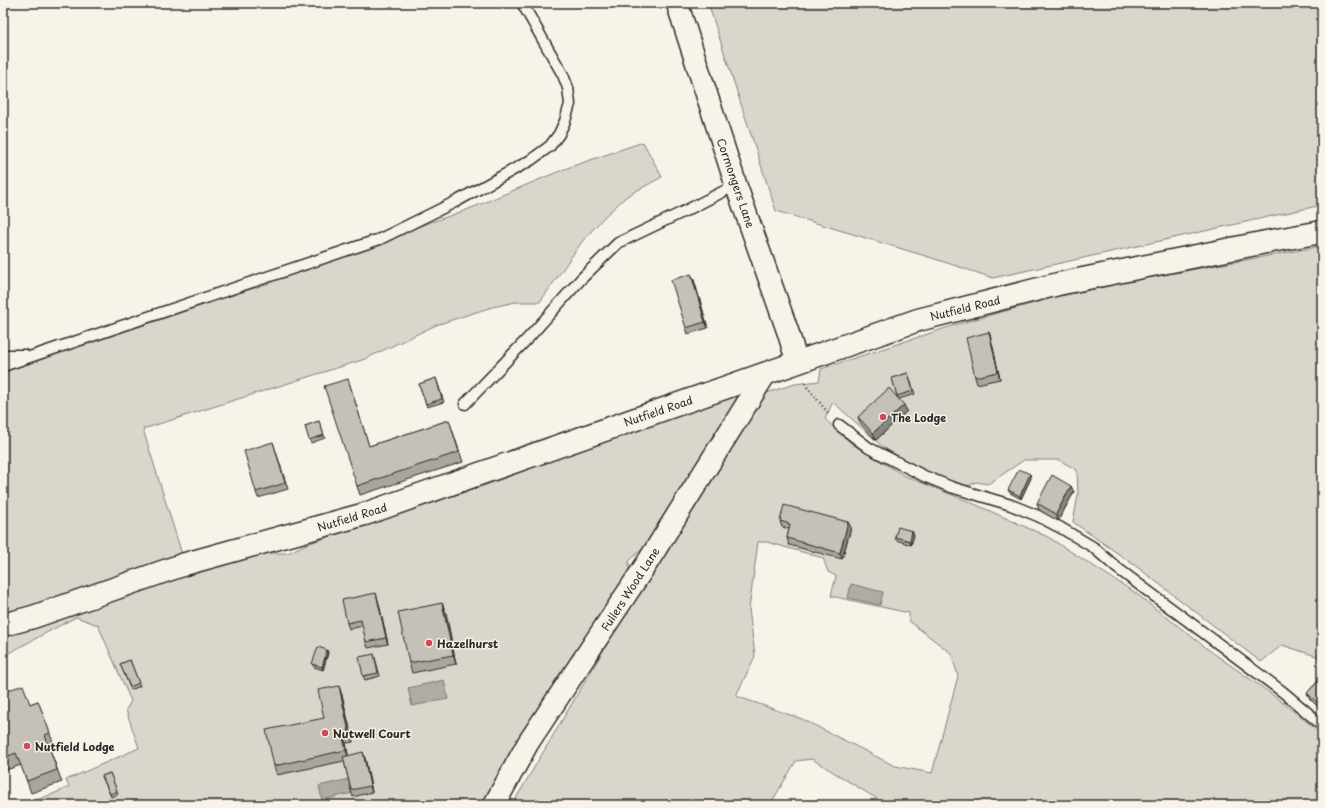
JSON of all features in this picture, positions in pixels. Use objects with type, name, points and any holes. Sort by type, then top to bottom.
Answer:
[{"type":"main road","name":"Nutfield Road","points":[[3,625],[33,617],[185,564],[364,514],[918,320],[1058,284],[1322,232]]},
{"type":"street","name":"Cormongers Lane","points":[[677,3],[736,185],[788,332],[797,362]]},
{"type":"street","name":"Fullers Wood Lane","points":[[494,805],[528,743],[647,563],[766,374]]},
{"type":"lane","points":[[3,366],[380,239],[459,200],[531,160],[550,146],[559,134],[570,104],[568,88],[563,75],[522,3]]},
{"type":"lane","points":[[465,404],[531,335],[581,279],[618,242],[736,185]]},
{"type":"lane","points":[[3,355],[35,355]]},
{"type":"lane","points":[[839,425],[870,448],[924,476],[951,487],[1011,505],[1038,516],[1093,547],[1117,568],[1283,692],[1322,725]]},
{"type":"path","points":[[797,362],[807,388],[839,425]]},
{"type":"shaded area","points":[[708,3],[1322,3],[1322,205],[993,278],[776,211]]},
{"type":"shaded area","points":[[643,142],[662,177],[627,196],[604,217],[581,243],[540,302],[516,302],[492,307],[436,325],[365,359],[143,429],[185,564],[3,625],[3,367],[464,211],[567,168]]},
{"type":"shaded area","points":[[1322,246],[1322,658],[1282,645],[1261,662],[1137,567],[1073,522],[1078,495],[1077,470],[1059,460],[1024,460],[988,484],[976,482],[966,487],[920,469],[883,447],[833,402],[825,419],[852,444],[905,476],[970,502],[1048,537],[1134,592],[1213,653],[1273,695],[1322,734],[1322,805],[887,805],[812,759],[796,761],[770,805],[512,805],[610,639],[674,541],[741,429],[766,393],[795,384],[819,381],[821,369],[958,324],[1060,296],[1141,279]],"holes":[[[758,542],[767,542],[823,558],[828,572],[836,576],[831,596],[909,613],[909,621],[951,653],[958,676],[932,773],[895,766],[802,719],[736,696],[755,656],[749,609]]]},
{"type":"shaded area","points":[[728,395],[740,398],[666,523],[629,561],[629,577],[490,799],[483,805],[21,805],[69,787],[66,780],[139,748],[126,710],[131,701],[98,625],[76,617],[3,656],[3,632],[252,553],[288,553],[304,545],[486,485]]},
{"type":"shaded area","points":[[851,584],[883,592],[880,605],[848,598]]},
{"type":"shaded area","points":[[444,680],[448,699],[412,706],[408,688]]},
{"type":"shaded area","points":[[349,779],[352,793],[322,800],[319,786]]},
{"type":"building","points":[[691,274],[705,322],[686,328],[671,280]]},
{"type":"building","points":[[989,332],[998,372],[975,377],[966,338]]},
{"type":"building","points":[[908,373],[913,391],[897,396],[892,378]]},
{"type":"building","points":[[436,378],[442,399],[426,404],[419,384]]},
{"type":"building","points":[[348,379],[369,446],[449,420],[459,452],[357,486],[324,386]]},
{"type":"building","name":"The Lodge","points":[[889,388],[904,405],[873,433],[858,417]]},
{"type":"building","points":[[319,421],[324,435],[309,440],[305,426]]},
{"type":"building","points":[[273,442],[285,483],[256,492],[244,451]]},
{"type":"building","points":[[1019,469],[1030,474],[1020,496],[1008,490]]},
{"type":"building","points":[[1052,475],[1071,486],[1056,514],[1037,503]]},
{"type":"building","points":[[784,505],[848,522],[840,553],[787,538],[790,524],[780,521]]},
{"type":"building","points":[[898,527],[912,531],[910,541],[895,537]]},
{"type":"building","points":[[376,593],[386,638],[366,642],[361,620],[347,623],[342,600]]},
{"type":"building","name":"Hazelhurst","points":[[442,603],[453,655],[409,663],[398,612]]},
{"type":"building","points":[[318,647],[327,650],[322,667],[312,664]]},
{"type":"building","points":[[374,654],[378,673],[363,676],[359,657]]},
{"type":"building","points":[[130,660],[139,683],[130,687],[120,664]]},
{"type":"building","points":[[1322,677],[1322,707],[1307,693]]},
{"type":"building","name":"Nutfield Lodge","points":[[23,685],[30,704],[38,701],[50,733],[45,735],[57,770],[27,781],[16,753],[3,758],[3,692]]},
{"type":"building","name":"Nutwell Court","points":[[339,686],[349,732],[342,734],[346,750],[274,766],[266,730],[324,718],[318,690]]},
{"type":"building","points":[[363,752],[370,786],[351,790],[343,757]]},
{"type":"building","points":[[110,773],[117,791],[110,794],[102,776]]},
{"type":"place","name":"The Lodge","points":[[883,417]]},
{"type":"place","name":"Hazelhurst","points":[[429,643]]},
{"type":"place","name":"Nutwell Court","points":[[325,733]]},
{"type":"place","name":"Nutfield Lodge","points":[[27,746]]}]
